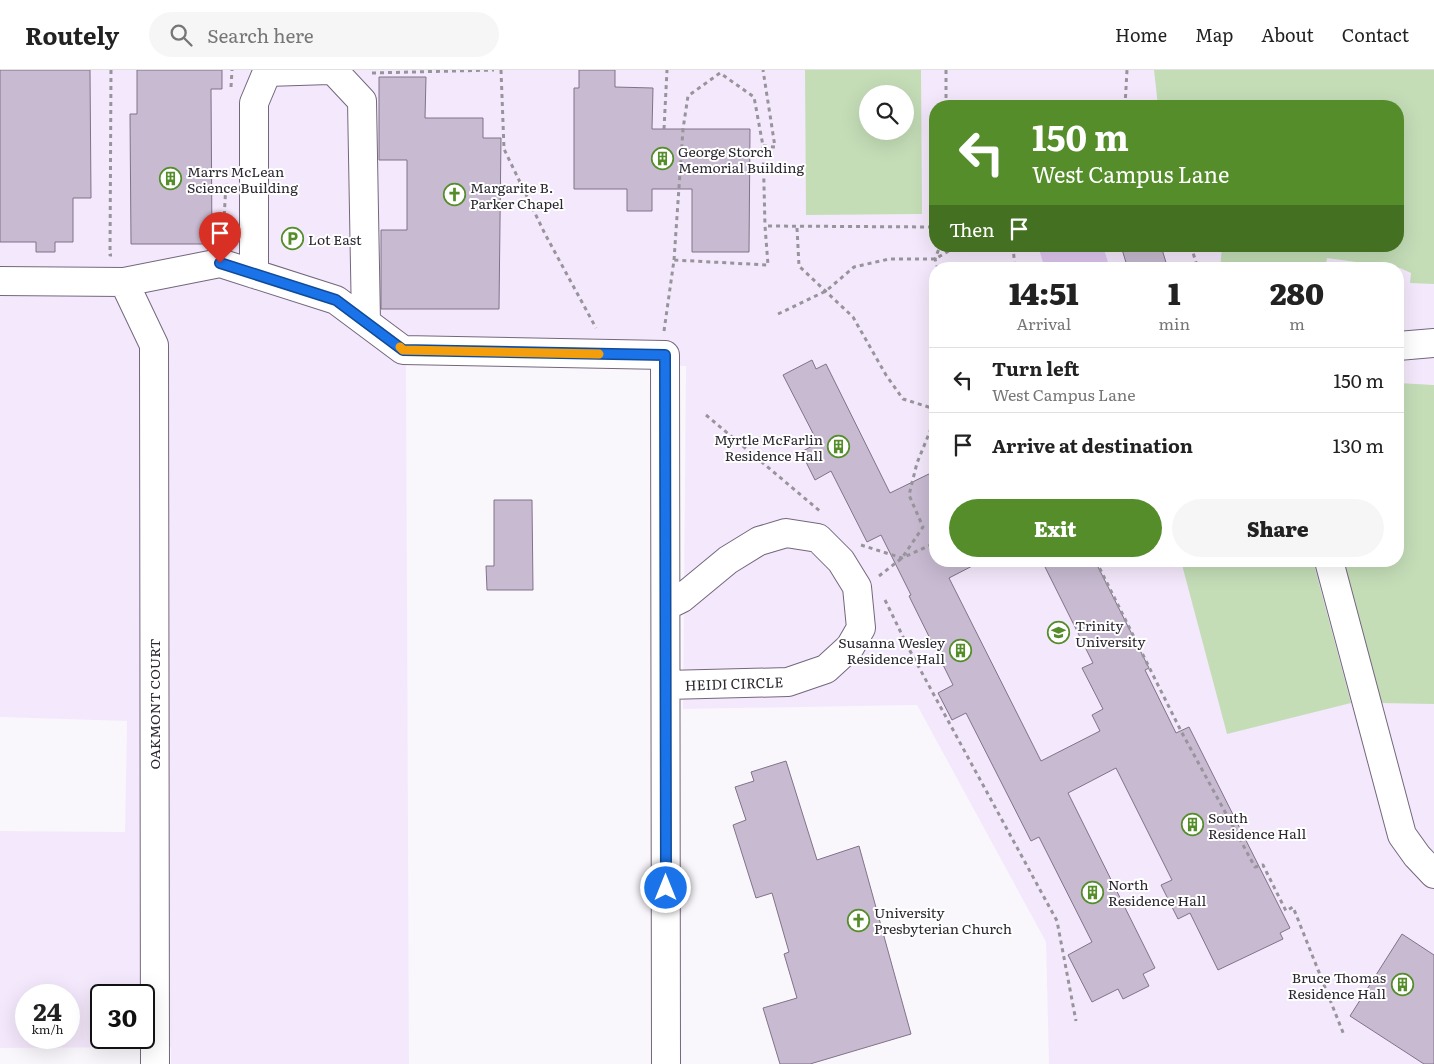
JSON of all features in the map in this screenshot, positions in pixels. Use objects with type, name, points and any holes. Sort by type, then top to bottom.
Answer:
[{"type":"street","points":[[254,274],[254,103],[266,72],[328,70]]},
{"type":"street","points":[[333,70],[362,101],[366,322]]},
{"type":"street","points":[[0,281],[124,282],[220,263],[336,300],[403,350],[665,355],[666,1064]]},
{"type":"street","name":"OAKMONT COURT","points":[[124,282],[154,345],[155,1064]]},
{"type":"street","points":[[1404,346],[1434,343]]},
{"type":"street","name":"HEIDI CIRCLE","points":[[666,606],[682,598],[728,560],[759,541],[786,533],[818,538],[841,561],[857,587],[861,628],[850,647],[826,669],[788,682],[666,685]]},
{"type":"street","points":[[1331,567],[1402,835],[1417,856],[1434,874]]},
{"type":"path","points":[[112,70],[110,255],[120,255]]},
{"type":"path","points":[[231,90],[232,70]]},
{"type":"path","points":[[371,73],[494,70]]},
{"type":"path","points":[[501,70],[504,149],[562,267],[593,325],[600,332]]},
{"type":"path","points":[[664,129],[667,70]]},
{"type":"path","points":[[763,70],[775,146],[763,146]]},
{"type":"path","points":[[946,70],[946,100]]},
{"type":"path","points":[[1125,100],[1127,70]]},
{"type":"path","points":[[665,355],[664,326],[674,260],[683,129],[688,96],[720,72],[754,97],[763,146],[768,265],[674,260]]},
{"type":"path","points":[[223,247],[226,178]]},
{"type":"path","points":[[766,226],[797,228],[929,227]]},
{"type":"path","points":[[797,228],[799,266],[854,317],[886,374],[903,399],[929,407]]},
{"type":"path","points":[[935,260],[938,252]]},
{"type":"path","points":[[778,314],[826,291],[854,267],[889,260],[935,260],[948,252]]},
{"type":"path","points":[[706,415],[828,518]]},
{"type":"path","points":[[902,558],[922,527],[909,495],[917,463],[929,434]]},
{"type":"path","points":[[862,552],[858,544],[902,558]]},
{"type":"path","points":[[875,579],[902,558],[929,546]]},
{"type":"path","points":[[1099,567],[1181,731],[1255,867],[1263,865],[1286,911],[1293,908],[1344,1035]]},
{"type":"path","points":[[883,596],[909,649],[1057,921],[1076,1022]]},
{"type":"shaded area","name":"Trinity University","points":[[0,70],[1434,70],[1434,1064],[1049,1064],[1046,942],[917,705],[683,709],[686,366],[406,354],[409,1064],[171,1064],[171,1047],[155,1047],[155,984],[90,984],[90,1047],[80,1048],[80,984],[15,984],[15,1048],[0,1048],[0,831],[125,832],[127,721],[0,717]]},
{"type":"shaded area","points":[[1040,252],[1105,252],[1108,262],[1043,262]]},
{"type":"green space","points":[[805,70],[921,70],[922,214],[806,215]]},
{"type":"green space","points":[[1154,70],[1434,70],[1434,284],[1410,283],[1411,273],[1404,270],[1404,262],[1356,262],[1327,258],[1326,262],[1221,262],[1221,252],[1404,252],[1404,100],[1157,100]]},
{"type":"green space","points":[[1404,383],[1434,385],[1434,704],[1378,703],[1344,567],[1404,567]]},
{"type":"green space","points":[[1183,567],[1315,567],[1351,703],[1227,734]]},
{"type":"building","points":[[0,70],[90,70],[91,198],[73,198],[73,242],[55,242],[55,252],[36,252],[36,242],[0,242]]},
{"type":"building","name":"Marrs McLean Science Building","points":[[137,70],[222,70],[222,89],[211,89],[212,244],[131,244],[130,114],[137,114]]},
{"type":"building","name":"George Storch Memorial Building","points":[[579,70],[615,70],[615,87],[653,88],[652,129],[750,129],[749,252],[692,252],[692,189],[652,189],[652,211],[627,211],[627,189],[574,189],[574,88],[579,88]]},
{"type":"building","name":"Margarite B. Parker Chapel","points":[[379,77],[426,77],[425,118],[483,118],[483,138],[501,138],[499,309],[381,309],[381,230],[407,230],[407,160],[379,160]]},
{"type":"building","points":[[1123,252],[1163,252],[1166,262],[1126,262]]},
{"type":"building","points":[[812,360],[816,369],[826,364],[890,493],[929,474],[929,567],[970,567],[949,578],[1041,761],[1100,731],[1092,715],[1103,709],[1082,668],[1093,663],[1045,567],[1098,567],[1149,668],[1145,670],[1176,733],[1189,727],[1290,928],[1280,933],[1283,939],[1218,970],[1190,913],[1178,919],[1161,885],[1172,880],[1116,768],[1068,793],[1155,968],[1143,974],[1149,986],[1123,999],[1118,989],[1092,1002],[1068,955],[1092,942],[1039,837],[1031,841],[966,713],[952,720],[938,693],[953,685],[881,535],[867,542],[831,471],[815,480],[801,452],[818,443],[783,375]]},
{"type":"building","points":[[494,500],[532,500],[533,590],[487,590],[486,566],[494,566]]},
{"type":"building","points":[[786,761],[817,860],[859,846],[911,1034],[810,1064],[780,1064],[763,1008],[797,998],[784,954],[789,952],[772,893],[756,898],[733,825],[746,820],[735,787],[754,781],[751,772]]},
{"type":"building","name":"Bruce Thomas Residence Hall","points":[[1402,934],[1434,955],[1434,1064],[1424,1064],[1350,1016]]},
{"type":"slow traffic","points":[[400,347],[403,350],[599,354]]},
{"type":"place","name":"George Storch Memorial Building","points":[[662,159]]},
{"type":"place","name":"Marrs McLean Science Building","points":[[171,179]]},
{"type":"place","name":"Margarite B. Parker Chapel","points":[[454,195]]},
{"type":"place","name":"Lot East","points":[[292,239]]},
{"type":"place","name":"Myrtle McFarlin Residence Hall","points":[[839,447]]},
{"type":"place","name":"Trinity University","points":[[1059,633]]},
{"type":"place","name":"Susanna Wesley Residence Hall","points":[[961,650]]},
{"type":"place","name":"South Residence Hall","points":[[1192,825]]},
{"type":"place","name":"North Residence Hall","points":[[1092,892]]},
{"type":"place","name":"University Presbyterian Church","points":[[858,920]]},
{"type":"place","name":"Bruce Thomas Residence Hall","points":[[1402,985]]},
{"type":"route","points":[[220,263],[336,300],[403,350],[665,355],[666,888]]}]
